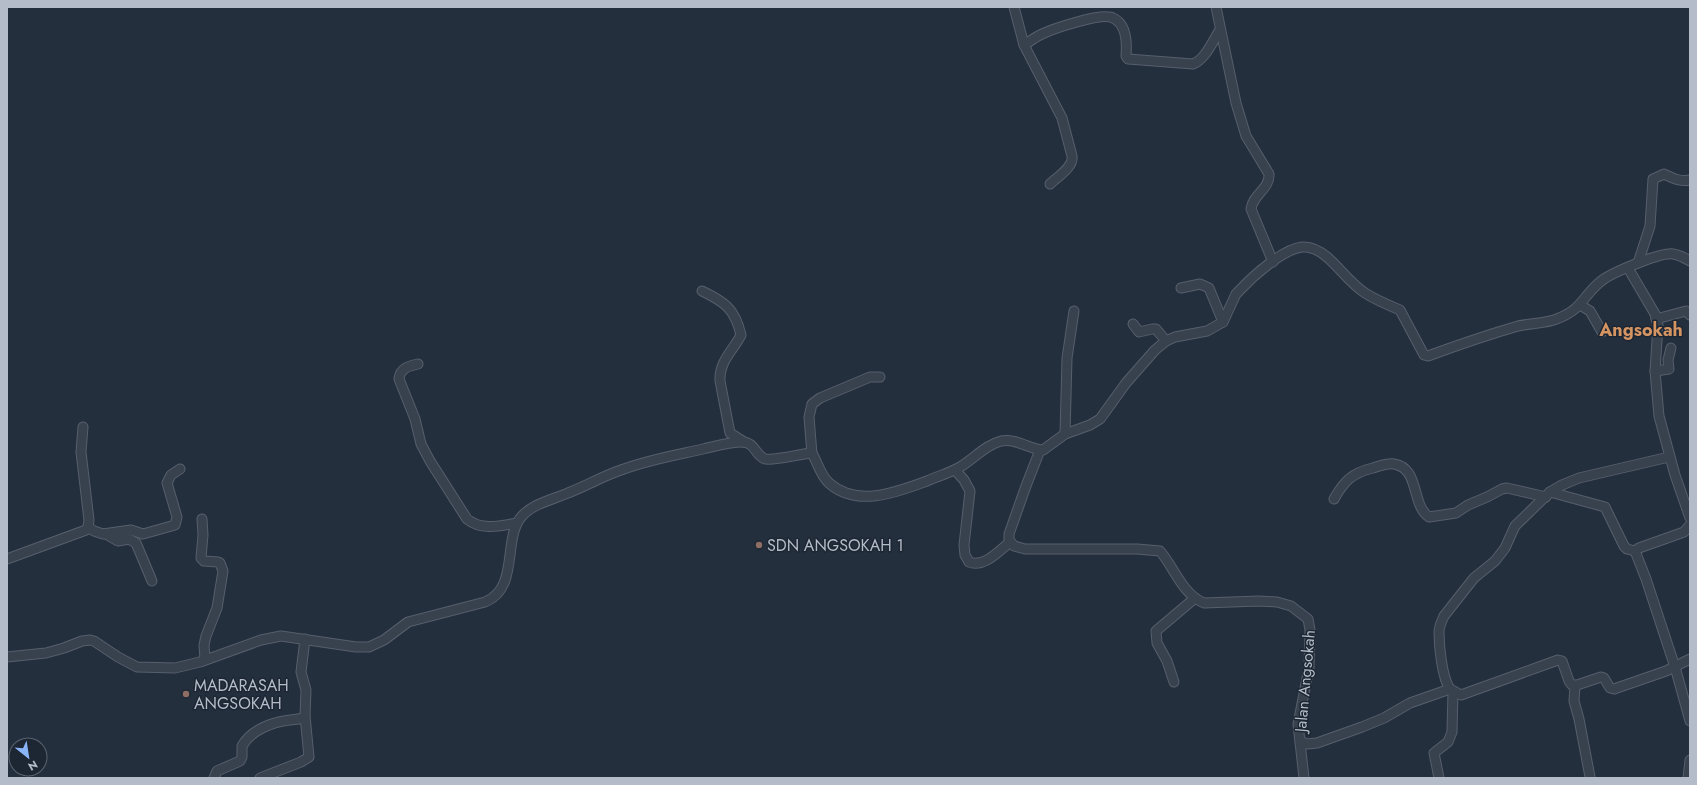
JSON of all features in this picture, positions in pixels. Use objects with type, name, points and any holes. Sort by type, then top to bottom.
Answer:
[{"type":"street","points":[[1014,7],[1024,45],[1062,118],[1073,159],[1071,164],[1050,184]]},
{"type":"street","points":[[1216,7],[1236,103],[1246,136],[1269,174],[1269,179],[1265,188],[1255,197],[1251,209],[1272,262]]},
{"type":"street","points":[[1024,45],[1040,35],[1066,26],[1091,19],[1112,17],[1117,20],[1125,34],[1127,45],[1126,56],[1128,59],[1193,64],[1202,58],[1220,30]]},
{"type":"street","points":[[1638,263],[1650,226],[1653,179],[1664,174],[1683,182],[1690,180]]},
{"type":"street","points":[[880,377],[870,377],[820,398],[812,404],[809,417],[812,454],[822,475],[827,481],[837,489],[849,495],[871,496],[892,493],[955,470],[985,449],[1002,441],[1015,442],[1040,450],[1046,448],[1065,434],[1090,426],[1100,419],[1126,383],[1155,350],[1171,338],[1207,331],[1223,322],[1236,294],[1240,290],[1272,262],[1288,252],[1300,247],[1310,247],[1320,251],[1366,294],[1390,307],[1400,310],[1413,331],[1424,355],[1428,356],[1470,340],[1523,325],[1550,321],[1567,314],[1580,305],[1600,282],[1609,276],[1638,263],[1664,254],[1674,254],[1690,261]]},
{"type":"street","points":[[1652,264],[1664,254]]},
{"type":"street","points":[[1628,268],[1656,319],[1658,333],[1655,371],[1659,416],[1669,457],[1690,518]]},
{"type":"street","points":[[1181,288],[1200,284],[1208,287],[1223,322]]},
{"type":"street","points":[[702,291],[726,305],[734,315],[738,326],[740,335],[724,360],[719,374],[730,433],[744,442]]},
{"type":"street","points":[[1580,305],[1590,311],[1602,332]]},
{"type":"street","points":[[1065,434],[1067,358],[1074,311]]},
{"type":"street","points":[[1656,319],[1686,311],[1690,315]]},
{"type":"street","points":[[1133,324],[1139,332],[1156,329],[1166,341]]},
{"type":"street","points":[[1655,371],[1669,369],[1668,360],[1671,348]]},
{"type":"street","points":[[418,364],[409,366],[400,372],[399,379],[415,419],[421,444],[430,461],[467,519],[473,524],[486,527],[517,523]]},
{"type":"street","points":[[7,559],[86,530],[88,527],[89,520],[81,452],[83,427]]},
{"type":"street","points":[[7,656],[46,652],[64,648],[82,640],[90,640],[94,641],[128,663],[143,668],[176,668],[205,660],[261,640],[286,636],[356,647],[369,647],[384,640],[408,622],[488,600],[502,586],[504,581],[517,523],[526,513],[542,503],[621,470],[693,451],[744,442],[750,443],[761,456],[768,459],[812,454]]},
{"type":"street","points":[[1040,450],[1009,534],[1010,542],[1014,546],[1025,549],[1137,549],[1160,551],[1187,590],[1195,598],[1156,631],[1157,643],[1174,682]]},
{"type":"street","points":[[1575,686],[1569,682],[1562,661],[1558,660],[1461,694],[1452,690],[1446,681],[1443,664],[1439,631],[1441,623],[1444,616],[1474,578],[1495,561],[1505,548],[1515,526],[1548,494],[1562,485],[1580,478],[1669,457]]},
{"type":"street","points":[[1334,499],[1348,479],[1370,469],[1393,464],[1403,467],[1411,476],[1422,512],[1429,518],[1456,513],[1468,505],[1488,497],[1502,489],[1507,488],[1548,494],[1605,507],[1626,549],[1635,551]]},
{"type":"street","points":[[106,534],[131,530],[143,534],[175,525],[177,517],[167,483],[171,475],[180,469]]},
{"type":"street","points":[[955,470],[964,480],[970,491],[964,545],[969,562],[974,564],[982,562],[992,557],[1010,542]]},
{"type":"street","points":[[202,519],[202,560],[220,563],[223,571],[216,615],[205,640],[205,660]]},
{"type":"street","points":[[1635,551],[1638,548],[1684,532],[1690,525]]},
{"type":"street","points":[[88,527],[94,531],[106,534],[118,541],[129,539],[136,543],[152,581]]},
{"type":"street","points":[[1635,551],[1646,579],[1675,667],[1690,721]]},
{"type":"street","name":"Jalan Angsokah","points":[[1195,598],[1204,603],[1259,600],[1284,603],[1308,619],[1310,630],[1309,668],[1299,714],[1304,778]]},
{"type":"street","points":[[260,778],[301,762],[309,757],[305,716],[306,690],[301,672],[305,639]]},
{"type":"street","points":[[1575,686],[1601,677],[1604,678],[1610,688],[1615,689],[1658,675],[1690,659]]},
{"type":"street","points":[[1575,686],[1574,701],[1590,777]]},
{"type":"street","points":[[1300,741],[1307,744],[1317,743],[1384,718],[1410,703],[1452,690]]},
{"type":"street","points":[[1439,778],[1434,753],[1448,742],[1452,732],[1452,690]]},
{"type":"street","points":[[214,778],[217,771],[240,761],[242,757],[243,744],[253,733],[261,728],[287,720],[302,719],[305,716]]},
{"type":"street","points":[[1688,778],[1690,760]]},
{"type":"place","name":"SDN ANGSOKAH 1","points":[[759,545]]},
{"type":"place","name":"MADARASAH ANGSOKAH","points":[[186,694]]},
{"type":"district","name":"Angsokah","points":[[1641,330]]}]
